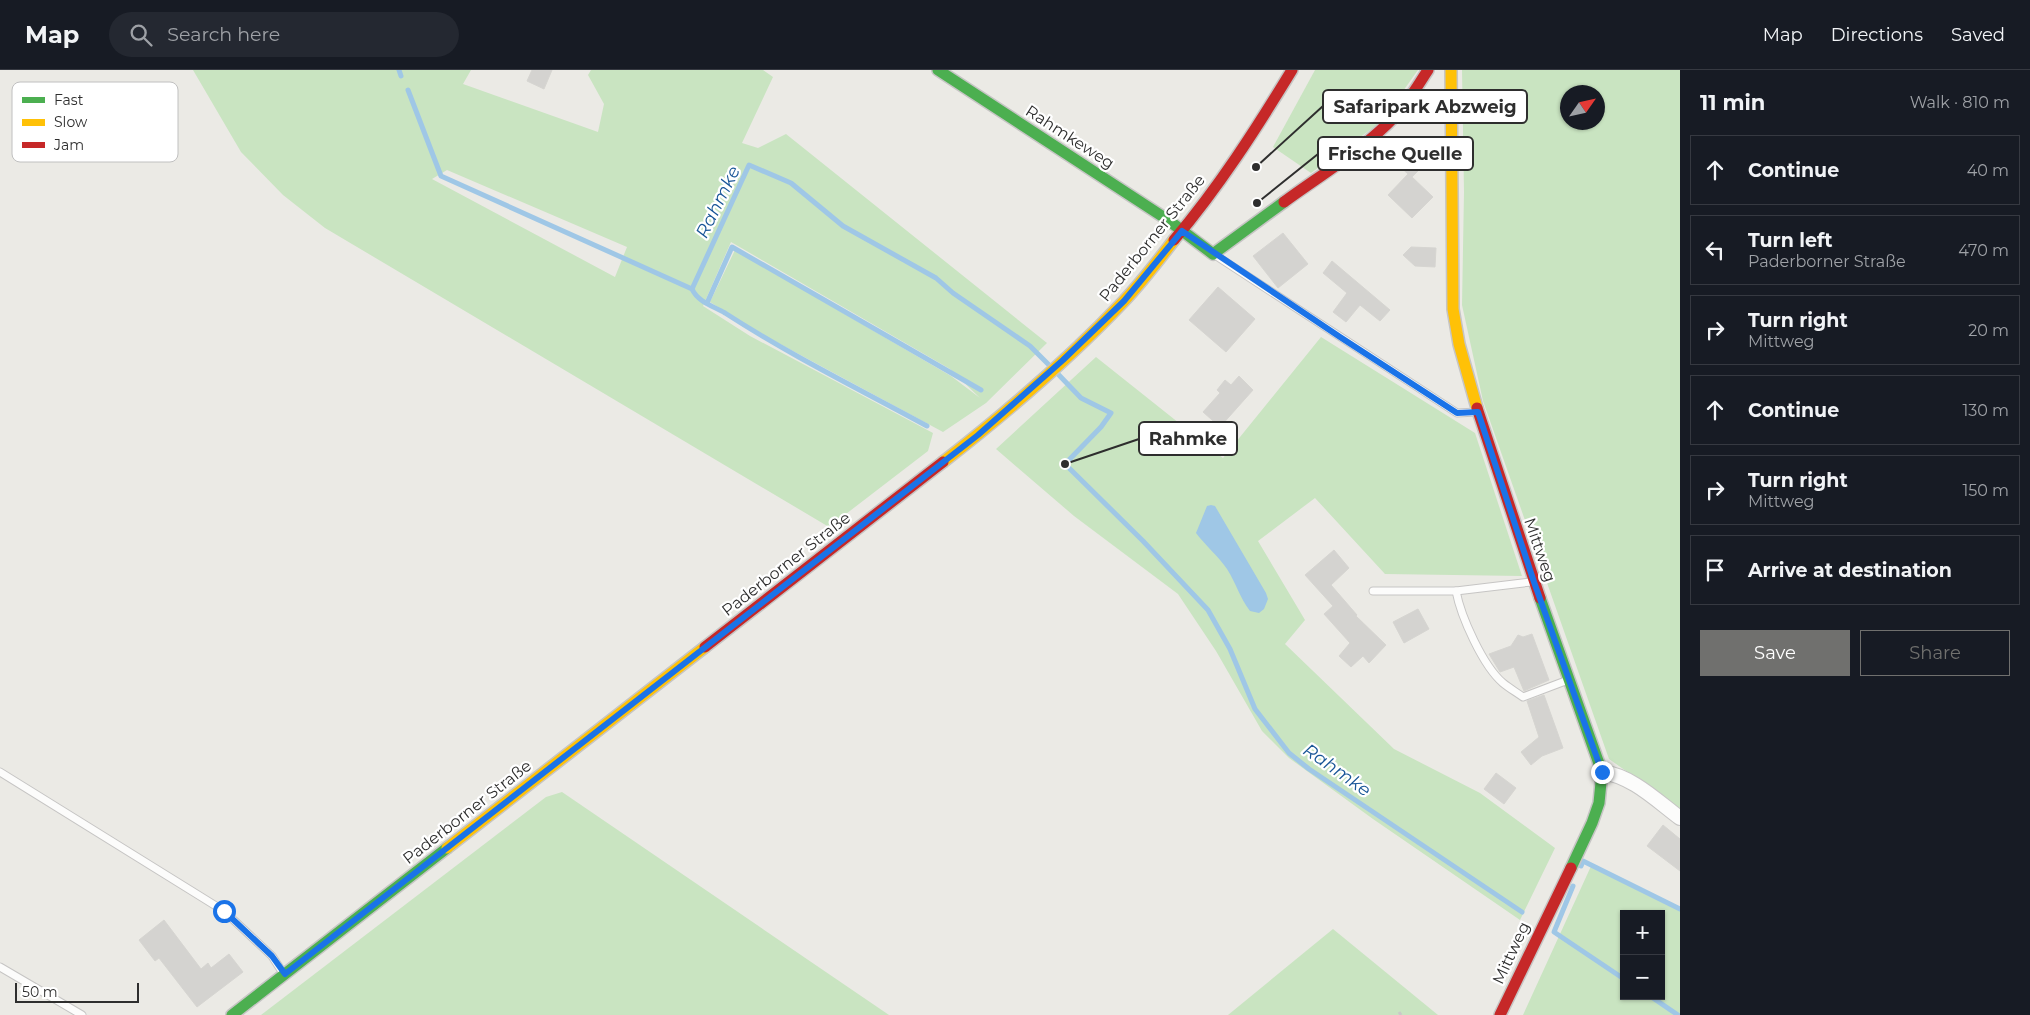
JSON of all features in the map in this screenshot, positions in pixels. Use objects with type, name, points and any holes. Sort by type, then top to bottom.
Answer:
[{"type":"street","name":"Rahmkeweg","points":[[938,70],[1182,231]]},
{"type":"street","name":"Paderborner Straße","points":[[232,1015],[978,435],[1063,360],[1124,301],[1182,231],[1255,130],[1292,70]]},
{"type":"street","points":[[1182,231],[1213,254],[1382,128],[1410,98],[1428,70]]},
{"type":"street","name":"Mittweg","points":[[1450,70],[1453,309],[1459,344],[1478,412],[1534,582],[1602,772],[1599,803],[1592,823],[1500,1015]]},
{"type":"street","points":[[1602,772],[1615,774],[1628,780],[1680,818]]},
{"type":"lane","points":[[1213,254],[1457,413],[1478,412]]},
{"type":"lane","points":[[1373,591],[1456,590],[1534,582]]},
{"type":"lane","points":[[1456,590],[1459,607],[1482,655],[1491,670],[1503,684],[1523,697],[1569,680]]},
{"type":"lane","points":[[0,772],[224,911],[272,956],[285,974]]},
{"type":"lane","points":[[0,967],[82,1015]]},
{"type":"green space","points":[[193,70],[471,70],[463,84],[598,132],[604,104],[588,75],[591,70],[763,70],[773,77],[742,143],[758,148],[786,134],[1047,343],[986,403],[943,432],[756,331],[710,302],[735,250],[951,376],[980,398],[950,369],[731,242],[703,306],[750,336],[933,433],[928,451],[829,527],[325,228],[283,195],[241,152]],"holes":[[[447,170],[627,247],[615,277],[432,179]]]},
{"type":"green space","points":[[1315,70],[1418,70],[1381,122],[1311,173],[1273,147]]},
{"type":"green space","points":[[1462,70],[1680,70],[1680,809],[1609,759],[1483,401],[1462,305],[1464,192]]},
{"type":"green space","points":[[1321,337],[1475,433],[1522,576],[1385,574],[1315,498],[1258,541],[1305,620],[1285,644],[1394,749],[1480,793],[1555,848],[1520,920],[1373,819],[1289,758],[1262,731],[1216,651],[1178,594],[1074,516],[996,449],[1096,357],[1223,458]]},
{"type":"green space","points":[[562,792],[889,1015],[261,1015],[546,797]]},
{"type":"green space","points":[[1592,864],[1680,907],[1680,1015],[1523,1015]]},
{"type":"green space","points":[[1333,929],[1438,1015],[1228,1015]]},
{"type":"water","points":[[1207,506],[1215,506],[1266,593],[1268,599],[1264,609],[1259,613],[1250,611],[1227,569],[1196,533]]},
{"type":"building","points":[[532,70],[552,70],[544,89],[527,81]]},
{"type":"building","points":[[1411,139],[1425,153],[1416,163],[1421,168],[1412,177],[1433,197],[1412,218],[1388,195],[1408,174],[1392,159]]},
{"type":"building","points":[[1283,233],[1308,264],[1278,288],[1253,256]]},
{"type":"building","points":[[1411,247],[1436,248],[1435,267],[1415,266],[1403,255]]},
{"type":"building","points":[[1332,261],[1390,310],[1380,321],[1360,305],[1346,322],[1333,312],[1347,293],[1323,273]]},
{"type":"building","points":[[1218,287],[1255,319],[1226,352],[1189,320]]},
{"type":"building","points":[[1239,376],[1253,390],[1220,427],[1203,412],[1220,393],[1217,390],[1225,380],[1231,385]]},
{"type":"building","points":[[1334,550],[1349,568],[1331,585],[1356,616],[1386,645],[1369,663],[1363,656],[1351,667],[1339,656],[1350,643],[1324,614],[1333,606],[1305,575]]},
{"type":"building","points":[[1418,609],[1429,629],[1404,643],[1393,622]]},
{"type":"building","points":[[1532,634],[1549,680],[1524,691],[1514,667],[1500,672],[1489,654],[1511,646],[1518,635],[1523,637]]},
{"type":"building","points":[[1544,695],[1563,748],[1542,756],[1531,765],[1521,752],[1539,737],[1527,701]]},
{"type":"building","points":[[1496,773],[1516,788],[1504,804],[1484,789]]},
{"type":"building","points":[[1663,825],[1680,839],[1680,871],[1647,846]]},
{"type":"building","points":[[164,920],[201,969],[208,963],[211,968],[229,954],[243,972],[197,1007],[159,958],[155,961],[139,940]]},
{"type":"waterway","name":"Rahmke","points":[[399,70],[401,76]]},
{"type":"waterway","name":"Rahmke","points":[[408,90],[441,176],[692,289],[749,165],[791,183],[843,226],[936,278],[953,293],[1030,346],[1051,367]]},
{"type":"waterway","name":"Rahmke","points":[[707,303],[732,247],[981,390]]},
{"type":"waterway","points":[[692,289],[706,303],[774,343],[927,426]]},
{"type":"waterway","name":"Rahmke","points":[[1057,373],[1081,398],[1111,413],[1101,427],[1065,464],[1143,541],[1208,610],[1230,649],[1255,709],[1289,753],[1309,769],[1522,912]]},
{"type":"waterway","points":[[1581,866],[1583,861],[1680,909]]},
{"type":"waterway","name":"Rahmke","points":[[1573,886],[1554,932],[1620,976]]},
{"type":"waterway","name":"Rahmke","points":[[1656,1000],[1678,1015]]},
{"type":"traffic: fast","points":[[938,70],[1168,220],[1213,254],[1284,202]]},
{"type":"traffic: fast","points":[[1540,598],[1602,772],[1599,803],[1571,868]]},
{"type":"traffic: fast","points":[[232,1015],[447,848]]},
{"type":"traffic: slow","points":[[1451,70],[1453,309],[1459,344],[1477,408]]},
{"type":"traffic: slow","points":[[943,462],[1013,405],[1081,345],[1130,295],[1174,240]]},
{"type":"traffic: slow","points":[[447,848],[705,647]]},
{"type":"traffic: jam","points":[[1174,240],[1191,220],[1236,157],[1292,70]]},
{"type":"traffic: jam","points":[[1284,202],[1343,161],[1385,127],[1405,104],[1428,70]]},
{"type":"traffic: jam","points":[[1477,408],[1540,598]]},
{"type":"traffic: jam","points":[[705,647],[943,462]]},
{"type":"traffic: jam","points":[[1500,1015],[1571,868]]},
{"type":"place","name":"Safaripark Abzweig","points":[[1256,167]]},
{"type":"place","name":"Frische Quelle","points":[[1257,203]]},
{"type":"place","name":"Rahmke","points":[[1065,464]]},
{"type":"route","points":[[224,911],[272,956],[285,974],[978,435],[1063,360],[1124,301],[1182,231],[1213,254],[1457,413],[1478,412],[1534,582],[1602,772]]}]
